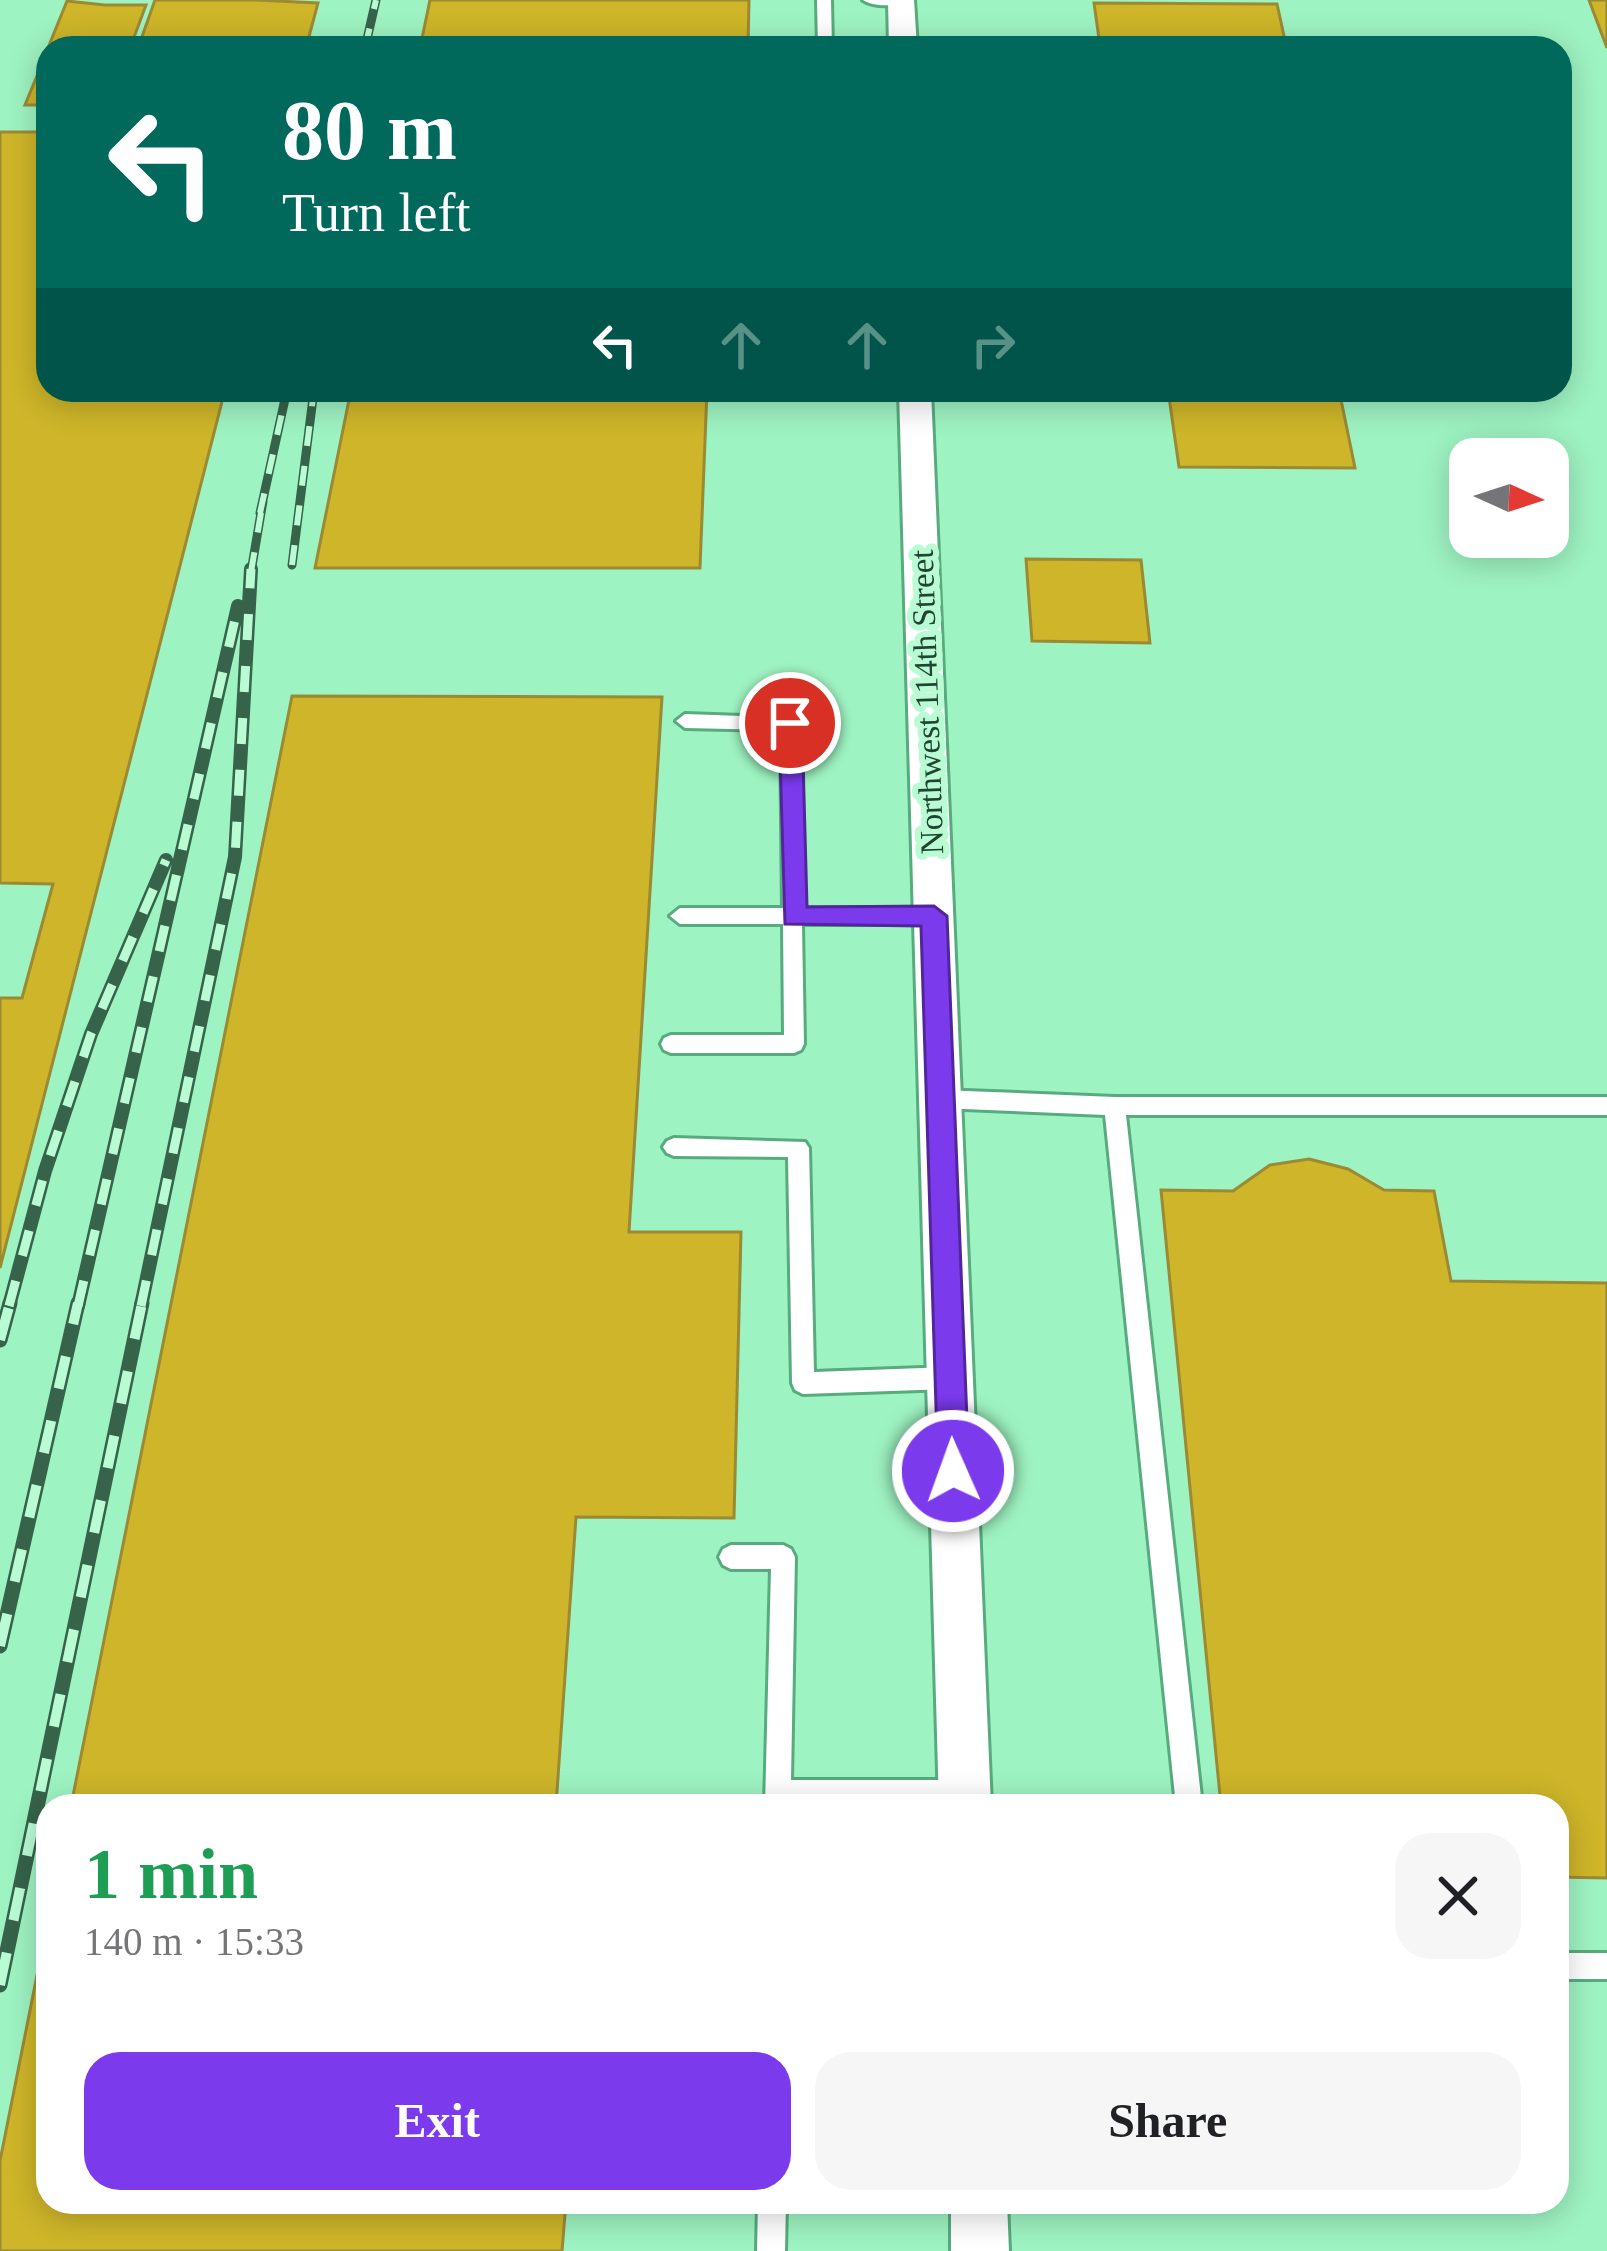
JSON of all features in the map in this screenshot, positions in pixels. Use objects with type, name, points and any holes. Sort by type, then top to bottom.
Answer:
[{"type":"street","points":[[901,0],[902,36]]},
{"type":"street","name":"Northwest 114th Street","points":[[915,402],[965,1794]]},
{"type":"street","points":[[979,2214],[980,2251]]},
{"type":"lane","points":[[825,0],[825,36]]},
{"type":"lane","points":[[870,0],[901,0]]},
{"type":"lane","points":[[671,1044],[794,1044],[790,723],[685,721]]},
{"type":"lane","points":[[680,916],[934,916]]},
{"type":"lane","points":[[940,1099],[1115,1106],[1607,1106]]},
{"type":"lane","points":[[1115,1106],[1188,1794]]},
{"type":"lane","points":[[674,1147],[798,1148],[803,1383],[950,1378]]},
{"type":"lane","points":[[731,1556],[783,1558],[778,1794]]},
{"type":"lane","points":[[1569,1966],[1607,1966]]},
{"type":"lane","points":[[771,2251],[772,2214]]},
{"type":"building","points":[[155,0],[318,3],[309,36],[142,36]]},
{"type":"building","points":[[430,0],[749,0],[748,36],[422,36]]},
{"type":"building","points":[[1589,0],[1607,0],[1607,48]]},
{"type":"building","points":[[67,1],[146,5],[134,36],[53,36]]},
{"type":"building","points":[[1094,3],[1277,4],[1284,36],[1099,36]]},
{"type":"building","points":[[36,78],[36,105],[25,105]]},
{"type":"building","points":[[0,132],[36,132],[36,402],[222,402],[0,1268],[0,998],[22,998],[53,884],[0,883]]},
{"type":"building","points":[[349,402],[707,402],[700,568],[315,568]]},
{"type":"building","points":[[1170,402],[1341,402],[1355,468],[1179,467]]},
{"type":"building","points":[[1026,559],[1141,560],[1150,643],[1032,641]]},
{"type":"building","points":[[292,696],[662,697],[629,1232],[741,1232],[734,1518],[576,1517],[557,1794],[73,1794]]},
{"type":"building","points":[[1309,1159],[1348,1169],[1384,1190],[1434,1191],[1451,1281],[1607,1283],[1607,1878],[1569,1877],[1569,1794],[1220,1794],[1161,1190],[1233,1191],[1270,1165]]},
{"type":"building","points":[[36,1980],[36,2214],[565,2214],[562,2251],[0,2251],[0,2161]]},
{"type":"railway","points":[[368,36],[376,0]]},
{"type":"railway","points":[[260,513],[284,402]]},
{"type":"railway","points":[[292,565],[312,402]]},
{"type":"railway","points":[[251,572],[263,501]]},
{"type":"railway","points":[[141,1306],[235,857],[251,569]]},
{"type":"railway","points":[[78,1306],[238,606]]},
{"type":"railway","points":[[9,1306],[45,1171],[91,1034],[166,860]]},
{"type":"railway","points":[[0,1340],[10,1303]]},
{"type":"railway","points":[[0,1646],[78,1303]]},
{"type":"railway","points":[[40,1794],[142,1303]]},
{"type":"railway","points":[[0,1985],[36,1812]]},
{"type":"route","points":[[790,723],[794,917],[934,916],[953,1471]]}]
